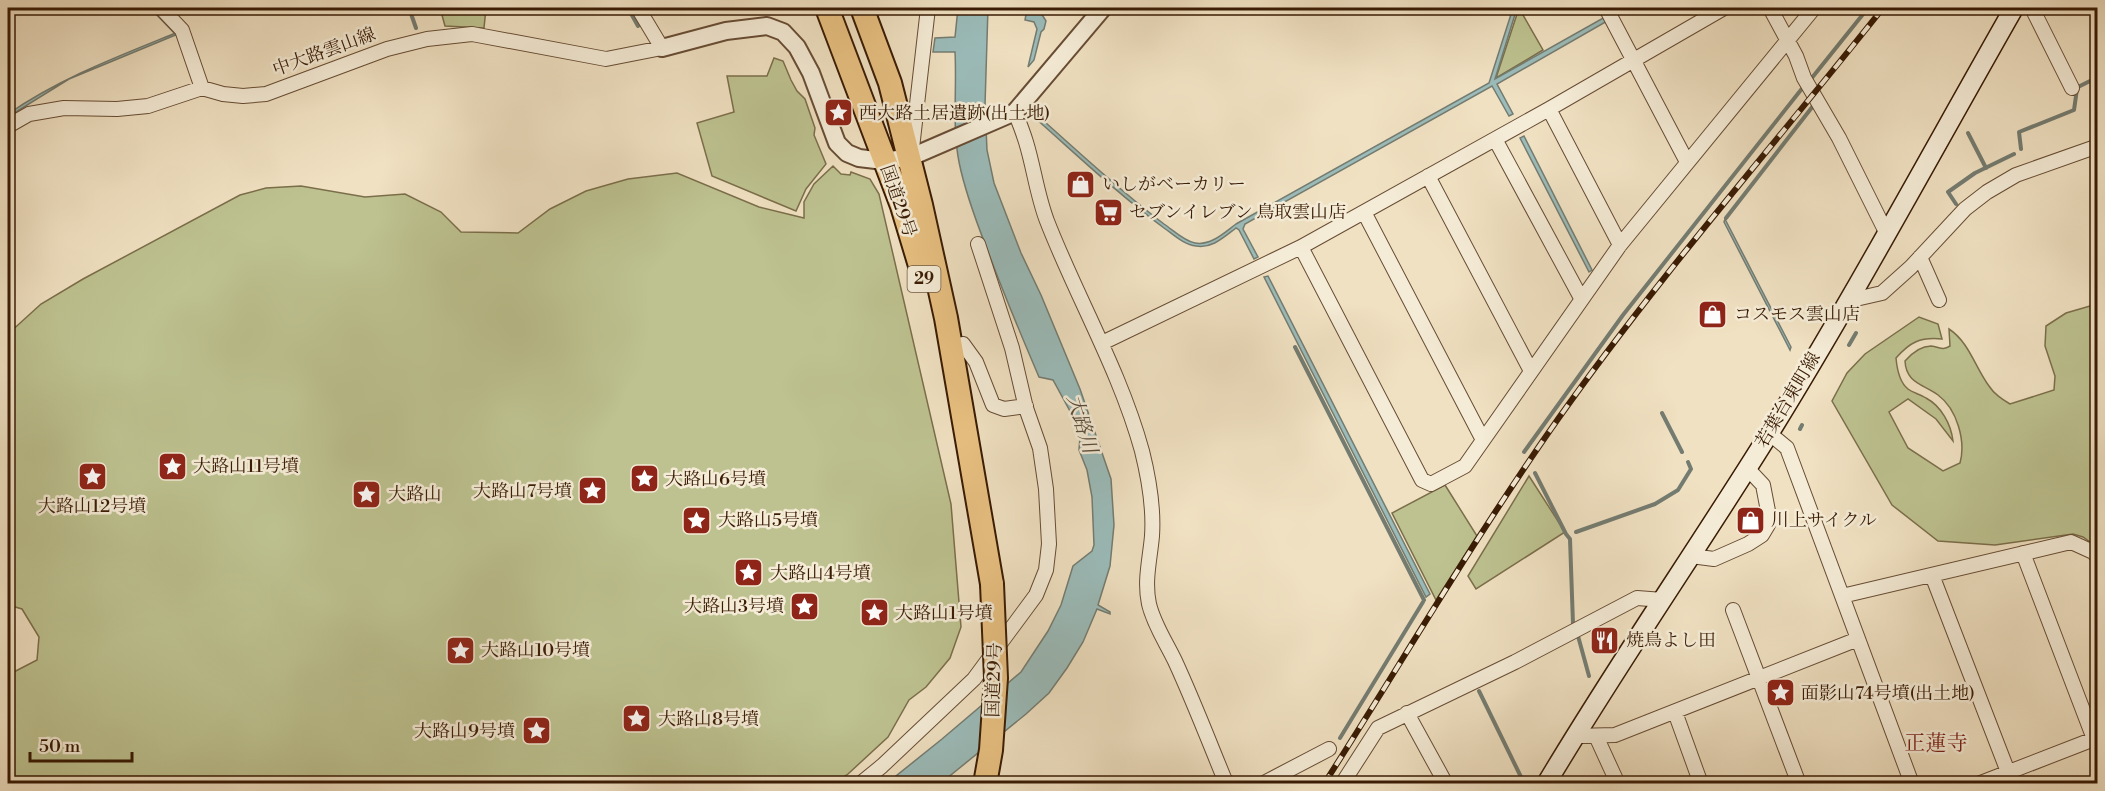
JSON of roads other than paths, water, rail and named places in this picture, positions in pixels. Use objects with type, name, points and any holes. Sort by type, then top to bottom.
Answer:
[{"type":"highway","name":"国道29号","points":[[827,8],[902,206],[959,398]]},
{"type":"highway","name":"国道29号","points":[[862,8],[891,83],[910,158],[946,318],[992,584],[996,678],[986,783]]},
{"type":"main road","name":"若葉台東町線","points":[[1546,783],[1769,433],[2014,8]]},
{"type":"street","points":[[8,126],[29,114],[64,108],[117,109],[148,106],[202,88],[182,30],[161,8]]},
{"type":"street","points":[[638,8],[662,48]]},
{"type":"street","points":[[910,158],[928,8]]},
{"type":"street","points":[[1103,8],[1016,112],[1046,220],[1102,343],[1130,413],[1142,451],[1153,510],[1146,582],[1149,604],[1157,629],[1175,660],[1224,778],[1229,783]]},
{"type":"street","points":[[1606,8],[1687,162]]},
{"type":"street","points":[[1102,343],[1301,247],[1549,109],[1724,8]]},
{"type":"street","points":[[1770,8],[1796,56],[1804,78],[1839,138],[1886,232]]},
{"type":"street","points":[[1301,247],[1422,480],[1431,484],[1465,466],[1620,245],[1814,8]]},
{"type":"street","points":[[2032,8],[2072,87]]},
{"type":"street","name":"中大路雲山線","points":[[202,88],[233,95],[266,94],[387,49],[427,39],[472,34],[606,59],[662,48],[726,31],[767,26],[783,32],[797,47],[811,73],[837,144],[847,153],[859,158],[884,161],[910,158],[1016,112]]},
{"type":"street","points":[[1549,109],[1620,245]]},
{"type":"street","points":[[1495,139],[1581,298]]},
{"type":"street","points":[[1847,301],[1882,293],[1965,209],[1987,192],[2016,175],[2097,146]]},
{"type":"street","points":[[1428,176],[1531,371]]},
{"type":"street","points":[[1364,212],[1484,440]]},
{"type":"street","points":[[860,783],[882,766],[974,679],[1036,595],[1046,570],[1049,544],[1046,489],[1040,448],[1026,406],[1012,348],[978,244]]},
{"type":"street","points":[[1920,257],[1939,300]]},
{"type":"street","points":[[963,344],[976,362],[993,405],[1004,409],[1026,406]]},
{"type":"street","points":[[1769,433],[1787,448],[1912,783]]},
{"type":"street","points":[[1690,556],[1714,559],[1748,544],[1765,531],[1768,525],[1768,511],[1763,485],[1747,468]]},
{"type":"street","points":[[1842,596],[2071,542],[2093,552],[2097,557]]},
{"type":"street","points":[[1978,783],[2094,740],[2022,553]]},
{"type":"street","points":[[1932,575],[2008,772]]},
{"type":"street","points":[[1342,783],[1378,728],[1515,662],[1636,598],[1663,600]]},
{"type":"street","points":[[1733,610],[1799,783]]},
{"type":"street","points":[[1574,736],[1615,735],[1858,639]]},
{"type":"street","points":[[1675,712],[1701,783]]},
{"type":"street","points":[[1407,713],[1446,783]]},
{"type":"street","points":[[1596,736],[1618,783]]},
{"type":"street","points":[[1262,783],[1329,749]]},
{"type":"water","name":"大路川","points":[[958,8],[988,8],[985,105],[987,150],[994,183],[1021,253],[1080,389],[1111,479],[1114,525],[1110,566],[1098,605],[1110,614],[1097,609],[1083,642],[1049,693],[941,783],[886,784],[1021,672],[1048,631],[1061,605],[1073,566],[1092,551],[1094,545],[1092,497],[1087,470],[1079,450],[1080,437],[1071,413],[1053,380],[1039,377],[979,228],[961,173],[956,135],[955,52],[933,52],[935,38],[955,37]]},
{"type":"water","points":[[1513,8],[1517,8],[1495,79],[1621,8],[1630,8],[1497,84],[1513,114],[1509,116],[1492,86],[1245,224],[1243,229],[1258,257],[1254,259],[1236,228],[1218,242],[1207,246],[1187,244],[1179,239],[1114,188],[1035,118],[1037,115],[1116,185],[1179,235],[1195,243],[1207,242],[1489,83]]},
{"type":"water","points":[[1027,9],[1041,13],[1046,21],[1034,60],[1028,67],[1037,29],[1034,22],[1025,20]]},
{"type":"water","points":[[178,32],[178,34],[69,79],[112,59]]},
{"type":"water","points":[[69,79],[8,117],[8,114]]},
{"type":"water","points":[[1524,136],[1592,270],[1589,272],[1520,138]]},
{"type":"water","points":[[1725,219],[1791,347],[1790,350],[1724,222]]},
{"type":"water","points":[[1268,276],[1430,594],[1426,597],[1264,277]]},
{"type":"waterway","points":[[152,8],[176,33]]},
{"type":"waterway","points":[[409,8],[416,28]]},
{"type":"waterway","points":[[628,8],[638,26]]},
{"type":"waterway","points":[[1811,79],[1868,8]]},
{"type":"waterway","points":[[2076,88],[2098,77]]},
{"type":"waterway","points":[[1524,452],[1623,315],[1804,86]]},
{"type":"waterway","points":[[2021,149],[2019,132],[2074,110],[2077,89]]},
{"type":"waterway","points":[[1726,218],[1813,106]]},
{"type":"waterway","points":[[1968,133],[1986,168]]},
{"type":"waterway","points":[[1956,204],[1948,192],[1975,173],[2014,154]]},
{"type":"waterway","points":[[1849,345],[1856,333]]},
{"type":"waterway","points":[[1295,347],[1424,600]]},
{"type":"waterway","points":[[1662,413],[1682,452]]},
{"type":"waterway","points":[[1800,429],[1802,425]]},
{"type":"waterway","points":[[1576,532],[1655,504],[1678,490],[1691,469],[1688,462]]},
{"type":"waterway","points":[[1535,473],[1570,539],[1573,624]]},
{"type":"waterway","points":[[1340,738],[1423,602]]},
{"type":"waterway","points":[[1578,636],[1589,676]]},
{"type":"waterway","points":[[1479,691],[1522,779]]},
{"type":"railway","points":[[1324,784],[1468,554],[1558,419],[1677,262],[1883,8]]},
{"type":"place","name":"西大路土居遺跡(出土地)","points":[[838,113]]},
{"type":"place","name":"いしがベーカリー","points":[[1081,184]]},
{"type":"place","name":"セブンイレブン 鳥取雲山店","points":[[1108,212]]},
{"type":"place","name":"コスモス雲山店","points":[[1713,314]]},
{"type":"place","name":"大路山11号墳","points":[[172,466]]},
{"type":"place","name":"大路山12号墳","points":[[92,477]]},
{"type":"place","name":"大路山6号墳","points":[[644,479]]},
{"type":"place","name":"大路山7号墳","points":[[593,491]]},
{"type":"place","name":"大路山","points":[[367,494]]},
{"type":"place","name":"大路山5号墳","points":[[697,520]]},
{"type":"place","name":"川上サイクル","points":[[1750,520]]},
{"type":"place","name":"大路山4号墳","points":[[749,573]]},
{"type":"place","name":"大路山3号墳","points":[[805,606]]},
{"type":"place","name":"大路山1号墳","points":[[874,613]]},
{"type":"place","name":"焼鳥よし田","points":[[1605,640]]},
{"type":"place","name":"大路山10号墳","points":[[460,650]]},
{"type":"place","name":"面影山74号墳(出土地)","points":[[1780,693]]},
{"type":"place","name":"大路山8号墳","points":[[637,719]]},
{"type":"place","name":"大路山9号墳","points":[[536,731]]},
{"type":"district","name":"正蓮寺","points":[[1936,744]]}]
